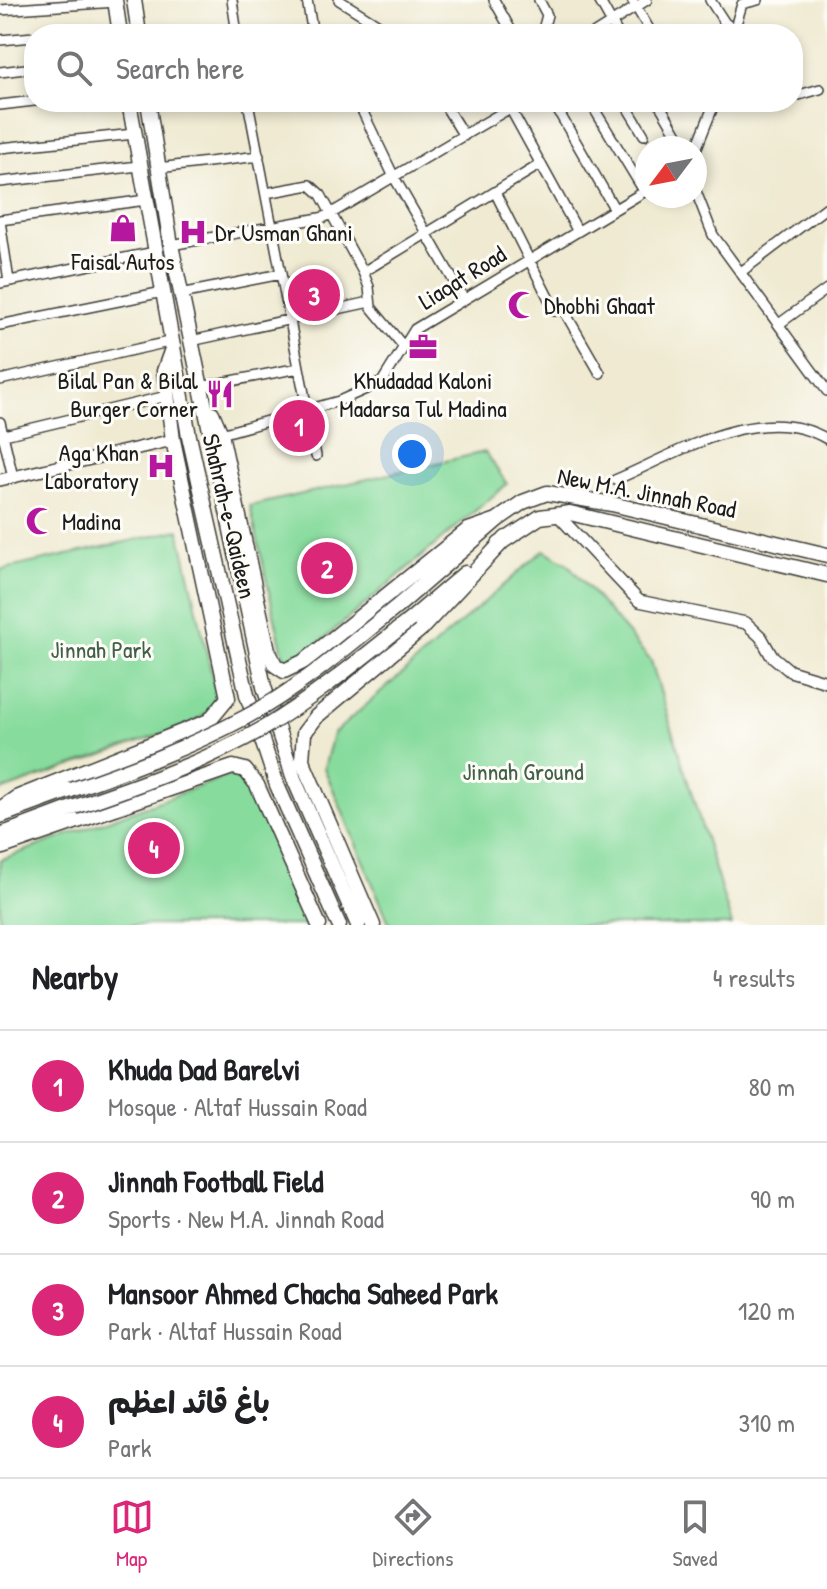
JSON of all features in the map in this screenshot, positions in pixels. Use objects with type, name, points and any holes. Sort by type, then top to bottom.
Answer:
[{"type":"main road","points":[[134,0],[138,24]]},
{"type":"main road","points":[[115,1],[119,24]]},
{"type":"main road","name":"Shahrah-e-Qaideen","points":[[131,112],[189,436],[247,695],[291,820],[339,925]]},
{"type":"main road","name":"Shahrah-e-Qaideen","points":[[150,112],[171,245],[264,687],[294,779],[358,925]]},
{"type":"main road","points":[[0,809],[16,798],[209,721],[228,698],[173,440],[164,371],[173,343]]},
{"type":"main road","points":[[200,387],[221,434],[268,650],[275,665],[284,671],[305,661],[468,530],[497,520]]},
{"type":"main road","name":"New M.A. Jinnah Road","points":[[0,816],[172,753],[248,716],[303,681],[399,605],[497,520],[523,502],[547,493],[565,494],[827,555]]},
{"type":"main road","name":"New M.A. Jinnah Road","points":[[0,835],[207,758],[261,730],[314,696],[506,538],[540,517],[570,513],[827,575]]},
{"type":"main road","points":[[373,925],[302,760],[304,733],[317,716],[450,602],[506,538]]},
{"type":"main road","points":[[0,848],[233,767],[245,770],[257,785],[319,925]]},
{"type":"street","points":[[232,0],[236,24]]},
{"type":"street","points":[[307,0],[309,24]]},
{"type":"street","points":[[339,0],[377,24]]},
{"type":"street","points":[[494,0],[507,24]]},
{"type":"street","points":[[539,0],[547,15],[545,24]]},
{"type":"street","points":[[599,0],[612,22]]},
{"type":"street","points":[[609,24],[634,4],[647,0]]},
{"type":"street","points":[[710,0],[726,24]]},
{"type":"street","points":[[736,24],[742,4],[758,0]]},
{"type":"street","points":[[0,10],[115,1]]},
{"type":"street","points":[[634,4],[646,24]]},
{"type":"street","points":[[0,40],[24,38]]},
{"type":"street","points":[[0,72],[24,69]]},
{"type":"street","points":[[803,94],[820,89]]},
{"type":"street","points":[[0,105],[24,102]]},
{"type":"street","points":[[250,112],[316,456]]},
{"type":"street","points":[[363,112],[394,177],[464,299]]},
{"type":"street","points":[[449,112],[464,136]]},
{"type":"street","points":[[171,245],[329,215],[500,112]]},
{"type":"street","points":[[514,112],[577,230]]},
{"type":"street","points":[[559,112],[614,208]]},
{"type":"street","points":[[596,112],[635,174]]},
{"type":"street","points":[[630,112],[644,135]]},
{"type":"street","points":[[664,112],[678,136]]},
{"type":"street","points":[[701,136],[711,112]]},
{"type":"street","points":[[0,148],[134,134]]},
{"type":"street","points":[[158,168],[259,156]]},
{"type":"street","points":[[363,272],[541,164]]},
{"type":"street","points":[[0,182],[139,166]]},
{"type":"street","points":[[266,193],[310,185],[321,195],[329,215],[363,272],[370,302],[404,347]]},
{"type":"street","points":[[495,192],[530,258],[543,293],[555,311],[563,309],[600,373]]},
{"type":"street","name":"Liaqat Road","points":[[221,434],[339,401],[382,382],[415,329],[635,197]]},
{"type":"street","points":[[146,200],[0,220],[4,282],[155,252]]},
{"type":"street","points":[[741,272],[827,207]]},
{"type":"street","points":[[702,208],[713,235],[827,391]]},
{"type":"street","points":[[181,294],[281,274]]},
{"type":"street","points":[[779,324],[827,289]]},
{"type":"street","points":[[0,325],[163,292]]},
{"type":"street","points":[[191,341],[370,302]]},
{"type":"street","points":[[0,380],[173,343]]},
{"type":"street","points":[[200,387],[299,368]]},
{"type":"street","points":[[2,436],[167,396]]},
{"type":"street","points":[[0,422],[13,477]]},
{"type":"street","points":[[615,480],[700,443],[764,423],[809,429],[827,439]]},
{"type":"street","points":[[0,480],[173,440]]},
{"type":"street","points":[[556,513],[639,601],[746,623],[761,637],[771,655],[790,671],[827,682]]},
{"type":"green space","points":[[485,452],[507,484],[300,659],[285,663],[250,506]]},
{"type":"green space","name":"Jinnah Park","points":[[179,530],[216,693],[209,710],[185,726],[0,791],[0,570]]},
{"type":"green space","name":"Jinnah Ground","points":[[544,550],[568,564],[651,661],[732,925],[390,925],[324,768],[333,734]]},
{"type":"green space","points":[[230,775],[249,785],[312,925],[0,925],[0,860]]},
{"type":"place","name":"Faisal Autos","points":[[123,228]]},
{"type":"place","name":"Dr Usman Ghani","points":[[193,232]]},
{"type":"place","name":"Mansoor Ahmed Chacha Saheed Park","points":[[314,295]]},
{"type":"place","name":"Dhobhi Ghaat","points":[[522,305]]},
{"type":"place","name":"Khudadad Kaloni Madarsa Tul Madina","points":[[423,347]]},
{"type":"place","name":"Bilal Pan & Bilal Burger Corner","points":[[220,394]]},
{"type":"place","name":"Khuda Dad Barelvi","points":[[299,426]]},
{"type":"place","name":"Aga Khan Laboratory","points":[[161,466]]},
{"type":"place","name":"Madina","points":[[40,521]]},
{"type":"place","name":"Jinnah Football Field","points":[[327,568]]},
{"type":"place","name":"باغ قائد اعظم","points":[[154,848]]}]
